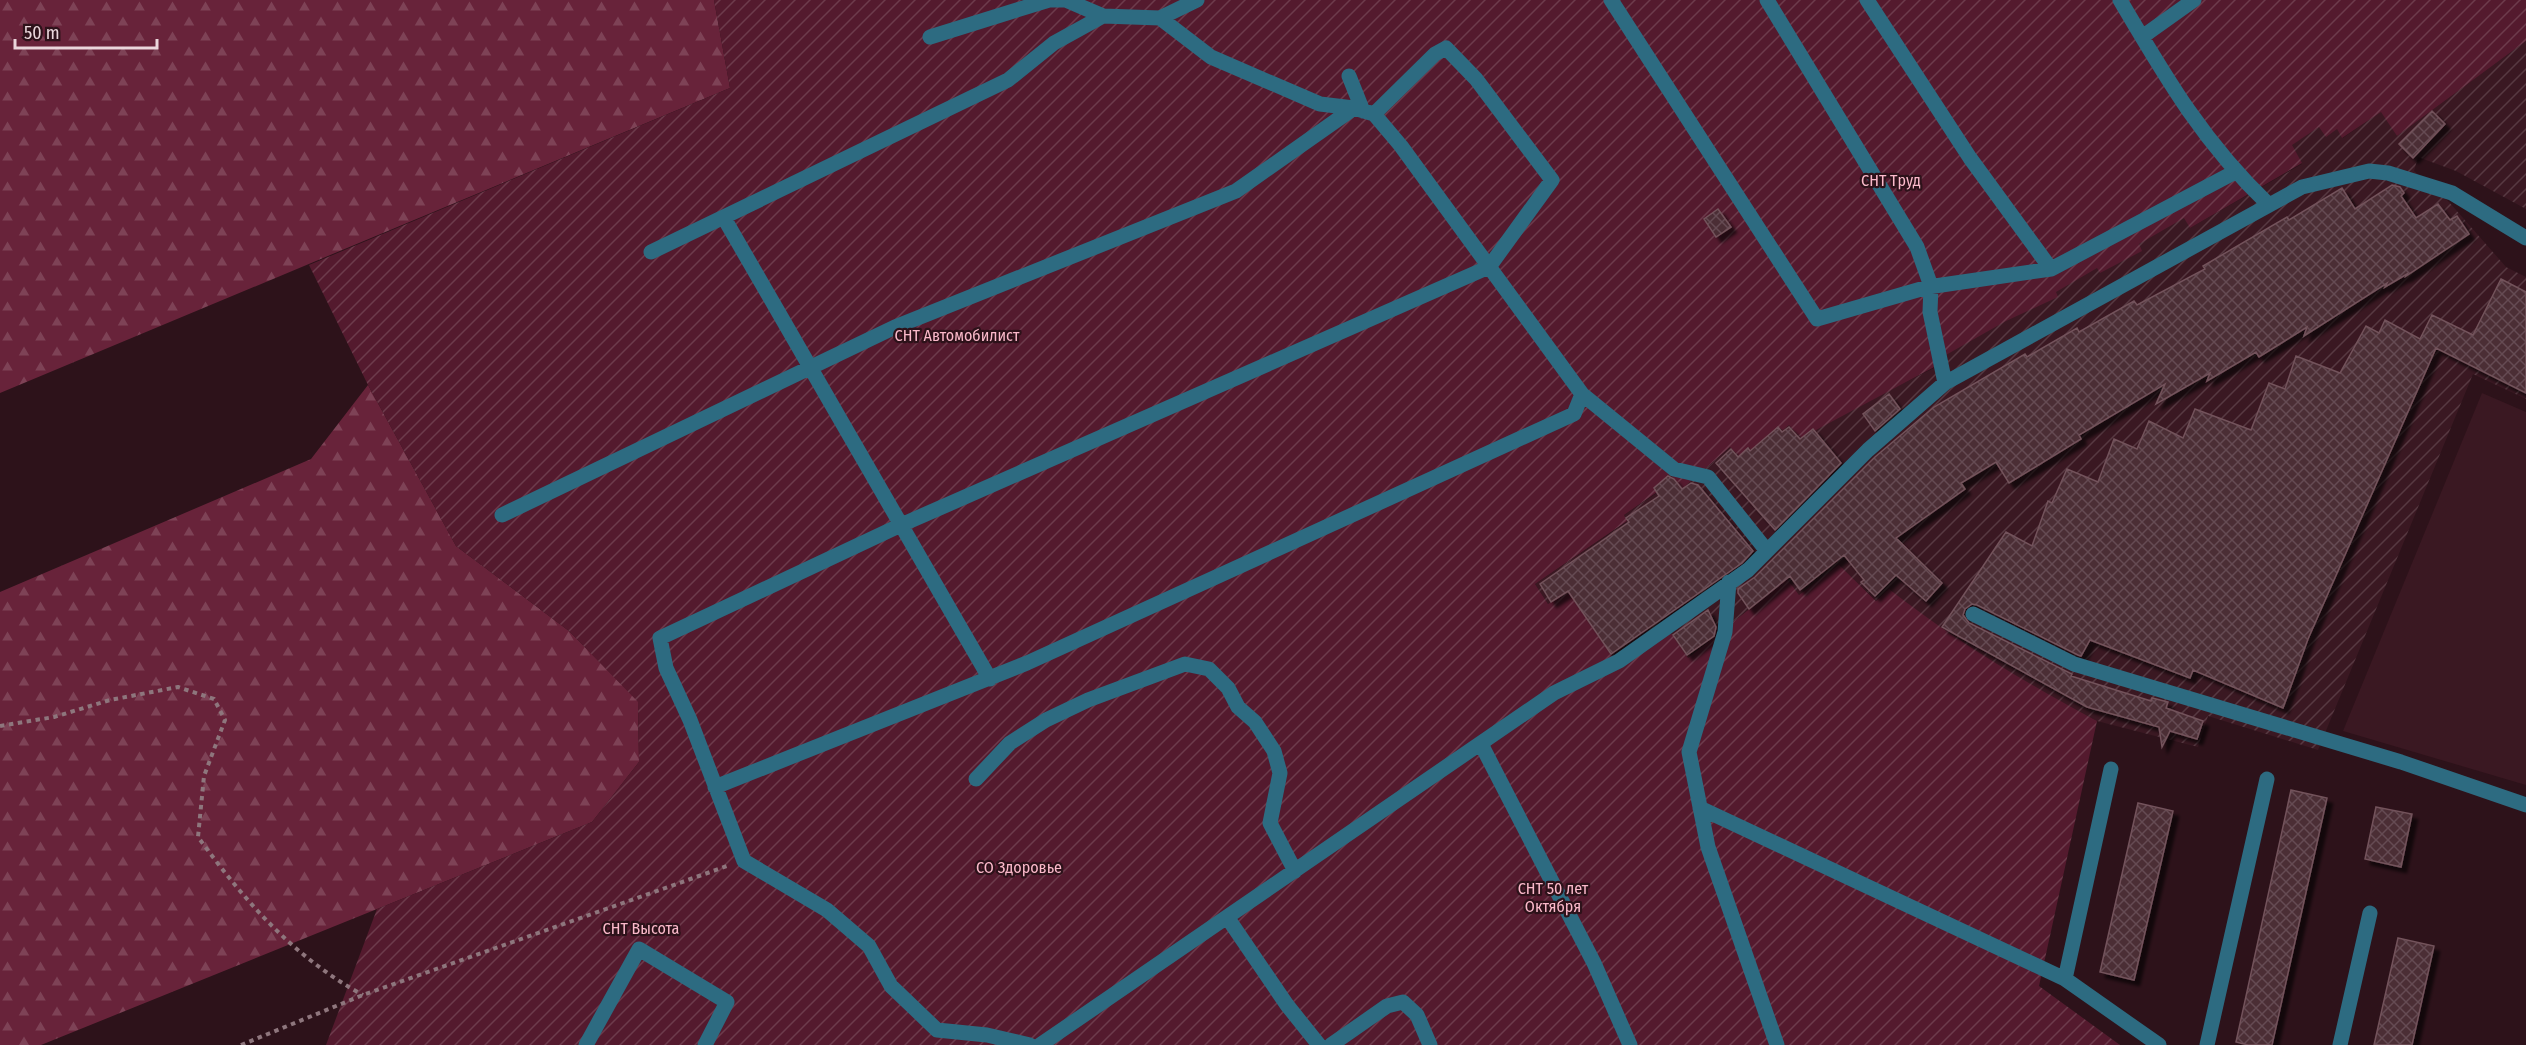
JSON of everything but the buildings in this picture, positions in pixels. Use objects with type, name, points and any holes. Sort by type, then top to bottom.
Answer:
[{"type":"street","points":[[930,37],[1049,0],[1066,0],[1103,16],[1160,18],[1197,0]]},
{"type":"street","points":[[1611,0],[1817,319],[1931,286],[2051,269],[2235,172]]},
{"type":"street","points":[[1767,0],[1917,247],[1931,286],[1930,312],[1945,383]]},
{"type":"street","points":[[1867,0],[1970,158],[2051,269]]},
{"type":"street","points":[[2120,0],[2186,111],[2235,172],[2269,205]]},
{"type":"street","points":[[2142,37],[2194,0]]},
{"type":"street","points":[[651,252],[1008,80],[1054,43],[1103,16]]},
{"type":"street","points":[[1160,18],[1211,57],[1320,104],[1364,111]]},
{"type":"street","points":[[502,515],[895,327],[1236,191],[1364,111],[1435,54],[1446,48],[1476,79],[1552,180],[1489,267],[901,525],[660,638],[666,668],[744,861],[827,910],[868,946],[891,986],[937,1030],[987,1035],[1030,1045]]},
{"type":"street","points":[[1349,76],[1364,111],[1401,146],[1582,394],[1674,469],[1708,477],[1767,551]]},
{"type":"street","points":[[1040,1045],[1554,693],[1619,661],[1730,582],[1767,551],[1868,450],[1945,383],[2302,187],[2369,171],[2388,173],[2452,193],[2526,238]]},
{"type":"street","points":[[724,218],[990,679]]},
{"type":"street","points":[[715,787],[990,679],[1574,414],[1582,394]]},
{"type":"street","points":[[1730,582],[1725,632],[1689,752],[1708,847],[1777,1045]]},
{"type":"street","points":[[1972,615],[2074,664],[2401,762],[2526,805]]},
{"type":"street","points":[[976,779],[1010,743],[1046,720],[1088,700],[1185,664],[1209,669],[1228,688],[1238,707],[1255,722],[1274,751],[1280,773],[1270,823],[1295,871]]},
{"type":"street","points":[[1481,744],[1594,963],[1630,1045]]},
{"type":"street","points":[[2065,979],[2110,769]]},
{"type":"street","points":[[2207,1045],[2267,779]]},
{"type":"street","points":[[1700,808],[2022,961],[2065,979],[2159,1045]]},
{"type":"street","points":[[2340,1045],[2370,913]]},
{"type":"street","points":[[1227,917],[1287,1005],[1318,1045]]},
{"type":"street","points":[[586,1045],[639,950],[727,1002],[705,1045]]},
{"type":"street","points":[[1331,1045],[1387,1006],[1403,1002],[1417,1015],[1430,1045]]},
{"type":"path","points":[[0,726],[54,717],[110,700],[178,687],[214,699],[225,720],[204,776],[198,837],[235,888],[272,928],[329,976],[363,995]]},
{"type":"path","points":[[241,1045],[363,995],[744,861]]},
{"type":"shaded area","points":[[2526,41],[2526,209],[2456,171],[2418,157],[2414,171],[2449,202],[2506,267],[2526,277],[2526,399],[2473,374],[2318,750],[2208,716],[2198,747],[2097,721],[2004,671],[1941,630],[1889,589],[1877,601],[1839,566],[1799,595],[1786,579],[1687,659],[1664,623],[1614,659],[1568,592],[1548,604],[1535,584],[1627,522],[1624,515],[1657,493],[1654,488],[1671,474],[1682,489],[1731,447],[1749,447],[1780,426],[1789,425],[1813,429],[1938,366],[1930,341],[2057,297],[2050,280],[2093,257],[2100,272],[2141,251],[2135,236],[2181,211],[2190,228],[2302,164],[2291,145],[2319,127],[2337,129],[2343,138],[2382,111],[2397,136]]},
{"type":"shaded area","points":[[2482,393],[2526,412],[2526,785],[2343,731]]},
{"type":"green space","points":[[0,0],[714,0],[730,88],[0,393]]},
{"type":"green space","points":[[714,0],[2526,0],[2526,41],[2397,136],[2381,112],[2342,138],[2337,129],[2326,137],[2319,127],[2292,145],[2302,163],[2190,228],[2184,218],[2139,244],[2142,251],[2100,273],[2097,268],[2056,292],[2058,297],[2006,321],[1937,360],[1938,365],[1801,438],[1789,425],[1783,430],[1778,427],[1752,451],[1749,447],[1739,456],[1730,447],[1682,489],[1670,474],[1654,488],[1657,492],[1624,515],[1627,521],[1535,584],[1548,604],[1568,591],[1613,658],[1664,623],[1688,658],[1787,579],[1799,595],[1839,565],[1876,601],[1889,589],[1990,660],[2097,721],[2039,986],[2120,1045],[326,1045],[377,909],[592,822],[639,762],[638,702],[569,631],[456,546],[368,385],[309,265],[730,88]]},
{"type":"green space","points":[[368,385],[456,546],[569,631],[638,701],[639,762],[592,822],[41,1045],[0,1045],[0,592],[311,459]]},
{"type":"park label","name":"СНТ Труд","points":[[1891,180]]},
{"type":"park label","name":"СНТ Автомобилист","points":[[957,335]]},
{"type":"park label","name":"СО Здоровье","points":[[1019,867]]},
{"type":"park label","name":"СНТ 50 лет Октября","points":[[1553,897]]},
{"type":"park label","name":"СНТ Высота","points":[[641,928]]}]
